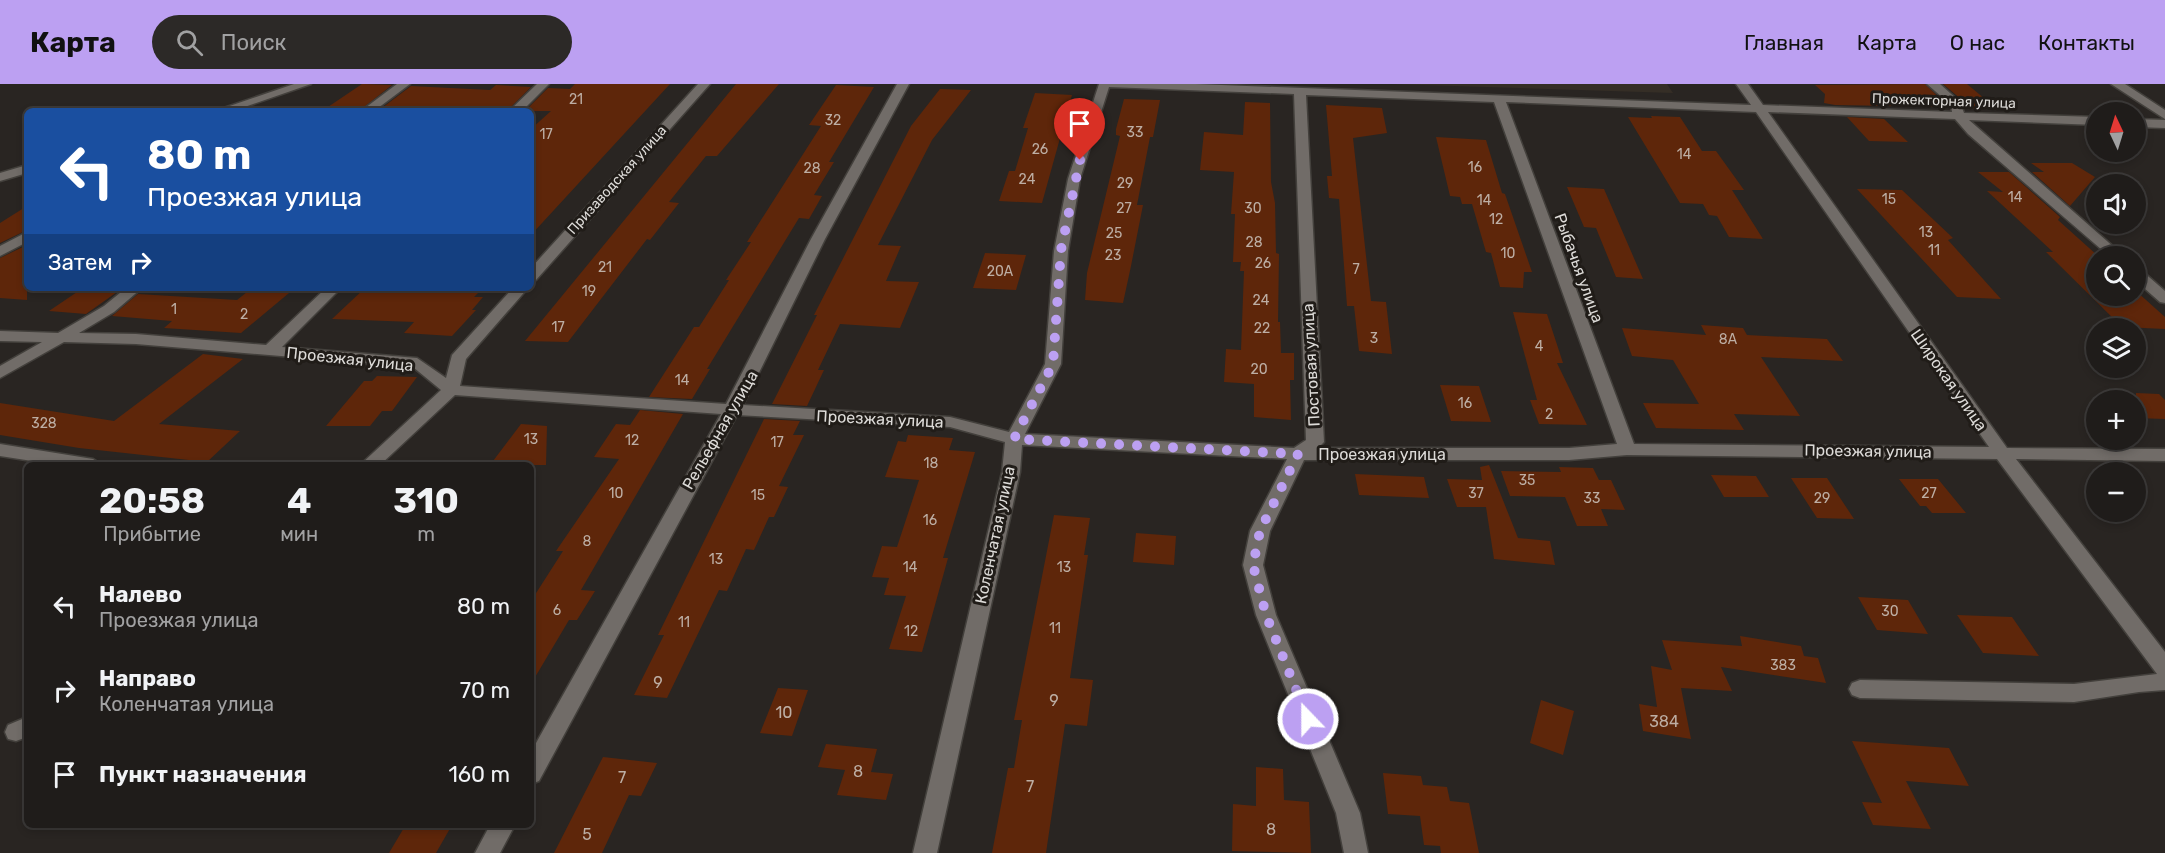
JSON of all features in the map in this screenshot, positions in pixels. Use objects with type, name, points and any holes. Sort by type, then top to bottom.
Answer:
[{"type":"street","points":[[230,108],[305,84]]},
{"type":"street","points":[[371,108],[404,84]]},
{"type":"street","points":[[518,108],[543,84]]},
{"type":"street","name":"Призаводская улица","points":[[534,274],[704,84]]},
{"type":"street","name":"Рельефная улица","points":[[534,768],[681,499],[733,411],[818,239],[903,84]]},
{"type":"street","name":"Прожекторная улица","points":[[1105,84],[2086,121]]},
{"type":"street","name":"Коленчатая улица","points":[[925,853],[1011,472],[1014,439],[1053,364],[1061,250],[1074,178],[1105,84]]},
{"type":"street","name":"Широкая улица","points":[[1742,84],[2001,452],[2165,668]]},
{"type":"street","points":[[1933,84],[1956,104],[1959,116],[1972,131],[2105,246]]},
{"type":"street","points":[[2117,84],[2165,115]]},
{"type":"street","name":"Постовая улица","points":[[1300,91],[1315,442],[1298,454],[1260,531],[1253,565],[1266,615],[1348,813],[1356,853]]},
{"type":"street","name":"Рыбачья улица","points":[[1499,99],[1627,449]]},
{"type":"street","points":[[2146,123],[2165,124]]},
{"type":"street","points":[[0,177],[24,170]]},
{"type":"street","points":[[0,252],[24,238]]},
{"type":"street","points":[[2146,282],[2165,298]]},
{"type":"street","points":[[0,373],[109,309],[131,291]]},
{"type":"street","points":[[270,350],[331,291]]},
{"type":"street","points":[[372,462],[451,390],[458,358],[518,291]]},
{"type":"street","name":"Проезжая улица","points":[[0,336],[136,339],[417,363],[451,390],[733,411],[950,422],[1014,439],[1298,454],[1569,454],[1627,449],[2165,455]]},
{"type":"street","points":[[0,450],[74,462]]},
{"type":"street","points":[[1860,689],[2074,693],[2139,683],[2165,682]]},
{"type":"street","points":[[487,853],[501,828]]},
{"type":"shaded area","points":[[1389,84],[1667,84],[1673,93]]},
{"type":"building","points":[[362,84],[392,85],[363,108],[326,108]]},
{"type":"building","points":[[575,84],[670,84],[534,232],[534,126],[551,111],[534,111],[534,108],[528,108],[548,88],[570,89]]},
{"type":"building","points":[[736,84],[779,84],[717,156],[706,156],[669,202],[679,203],[650,240],[647,239],[568,342],[525,341]]},
{"type":"building","points":[[1925,84],[1949,107],[1835,105],[1824,103],[1825,94],[1815,85]]},
{"type":"building","points":[[1943,84],[1967,84],[1997,109],[1965,108],[1962,100]]},
{"type":"building","points":[[496,85],[531,87],[510,108],[382,108],[411,86],[490,90]]},
{"type":"building","points":[[836,85],[874,87],[829,162],[834,162],[814,195],[822,196],[809,219],[799,218],[707,369],[710,369],[692,399],[649,397],[694,327],[699,327],[729,280],[726,280],[751,242],[747,242],[821,126],[809,125]]},
{"type":"building","points":[[940,89],[971,90],[932,140],[878,245],[901,246],[886,281],[919,282],[900,328],[840,324],[818,370],[824,370],[807,406],[772,404],[817,315],[814,315],[911,126]]},
{"type":"building","points":[[1035,93],[1072,95],[1042,203],[999,201],[1009,171],[1015,171],[1028,128],[1023,128]]},
{"type":"building","points":[[1124,99],[1160,100],[1153,137],[1150,137],[1137,205],[1143,205],[1123,303],[1085,300],[1087,273],[1120,136],[1116,135],[1116,129]]},
{"type":"building","points":[[1245,102],[1270,103],[1271,182],[1275,203],[1276,253],[1279,254],[1278,322],[1280,322],[1281,353],[1294,353],[1294,380],[1290,380],[1291,420],[1254,417],[1254,384],[1224,382],[1226,349],[1241,350],[1244,271],[1240,271],[1241,262],[1233,262],[1235,214],[1231,214],[1234,172],[1200,170],[1204,132],[1243,135]]},
{"type":"building","points":[[1326,105],[1382,108],[1387,133],[1353,138],[1371,301],[1386,302],[1392,354],[1359,351],[1354,306],[1347,306],[1339,199],[1329,198],[1327,176],[1332,176]]},
{"type":"building","points":[[1651,116],[1680,117],[1702,151],[1716,151],[1744,190],[1732,190],[1763,239],[1729,237],[1717,216],[1709,215],[1703,204],[1680,203],[1628,117],[1652,118]]},
{"type":"building","points":[[1847,117],[1884,119],[1908,142],[1869,141]]},
{"type":"building","points":[[1436,137],[1486,140],[1502,193],[1505,194],[1532,272],[1524,272],[1523,288],[1500,287],[1491,253],[1486,252],[1472,204],[1462,204],[1460,197],[1450,196]]},
{"type":"building","points":[[2031,163],[2072,163],[2090,174],[2086,174],[2086,187],[2070,206],[2032,172],[2044,172]]},
{"type":"building","points":[[1978,172],[2009,172],[2060,217],[2058,220],[2087,246],[2086,291],[2046,252],[2053,252],[1987,191],[2003,192]]},
{"type":"building","points":[[1567,187],[1604,189],[1643,279],[1616,277],[1596,228],[1584,227]]},
{"type":"building","points":[[1857,189],[1902,190],[1953,238],[1948,240],[2001,299],[1957,297]]},
{"type":"building","points":[[24,208],[24,231],[0,243],[0,223]]},
{"type":"building","points":[[24,246],[24,291],[27,291],[27,300],[0,298],[0,258]]},
{"type":"building","points":[[985,253],[1026,255],[1016,290],[973,288]]},
{"type":"building","points":[[79,291],[117,292],[86,314],[49,311]]},
{"type":"building","points":[[248,291],[291,291],[241,333],[164,328],[172,321],[112,316],[138,294],[237,300]]},
{"type":"building","points":[[362,291],[480,291],[474,297],[483,297],[472,310],[476,310],[452,336],[404,333],[414,322],[332,319]]},
{"type":"building","points":[[2146,300],[2165,317],[2165,329],[2146,328],[2146,318],[2113,318],[2101,306],[2146,306]]},
{"type":"building","points":[[1513,312],[1547,314],[1563,363],[1557,363],[1587,425],[1539,424],[1530,400],[1537,400]]},
{"type":"building","points":[[1701,325],[1743,328],[1747,335],[1827,339],[1843,361],[1761,357],[1800,416],[1734,414],[1744,430],[1656,428],[1643,403],[1699,404],[1673,360],[1632,356],[1622,328],[1706,335]]},
{"type":"building","points":[[203,354],[243,359],[159,424],[240,431],[207,462],[79,448],[0,435],[0,403],[114,421]]},
{"type":"building","points":[[377,376],[417,377],[392,411],[382,411],[370,426],[326,426],[364,381],[372,381]]},
{"type":"building","points":[[1440,385],[1479,386],[1491,422],[1451,421]]},
{"type":"building","points":[[2146,393],[2159,394],[2165,400],[2165,419],[2146,418]]},
{"type":"building","points":[[640,410],[683,414],[581,590],[595,591],[577,620],[569,620],[534,679],[534,596],[563,551],[556,551],[619,459],[594,457],[616,424],[630,425]]},
{"type":"building","points":[[764,419],[800,421],[793,435],[804,435],[779,486],[788,487],[774,517],[769,517],[754,550],[746,549],[727,591],[719,590],[667,698],[634,695],[664,635],[658,635]]},
{"type":"building","points":[[521,424],[547,426],[546,465],[534,465],[534,462],[492,462]]},
{"type":"building","points":[[908,435],[953,438],[949,450],[975,452],[943,558],[948,558],[922,652],[889,649],[906,596],[884,595],[889,578],[872,577],[882,546],[897,547],[919,480],[885,477],[898,441],[906,442]]},
{"type":"building","points":[[1489,465],[1518,538],[1550,541],[1555,565],[1494,559],[1486,507],[1457,507],[1447,479],[1482,480],[1480,467]]},
{"type":"building","points":[[1559,467],[1593,468],[1599,480],[1611,480],[1625,510],[1601,509],[1608,526],[1577,526],[1565,497],[1510,496],[1501,471],[1561,472]]},
{"type":"building","points":[[1355,474],[1424,477],[1429,498],[1359,495]]},
{"type":"building","points":[[1711,475],[1756,476],[1769,497],[1724,497]]},
{"type":"building","points":[[1791,478],[1827,478],[1854,519],[1817,518]]},
{"type":"building","points":[[1899,479],[1938,479],[1966,513],[1932,513],[1926,506],[1920,506]]},
{"type":"building","points":[[1054,515],[1090,518],[1084,555],[1088,555],[1070,678],[1093,680],[1087,726],[1065,724],[1046,853],[992,853],[1008,768],[1014,768],[1022,720],[1014,720]]},
{"type":"building","points":[[1136,533],[1176,536],[1174,565],[1133,562]]},
{"type":"building","points":[[1858,597],[1908,600],[1928,634],[1877,630]]},
{"type":"building","points":[[1957,615],[2012,617],[2039,656],[1983,653]]},
{"type":"building","points":[[1740,636],[1801,646],[1804,656],[1818,658],[1826,683],[1721,667],[1732,691],[1681,688],[1691,739],[1643,731],[1639,704],[1657,707],[1651,666],[1672,670],[1662,640],[1742,646]]},
{"type":"building","points":[[778,688],[808,690],[792,736],[760,733]]},
{"type":"building","points":[[1541,700],[1574,711],[1563,755],[1530,743]]},
{"type":"building","points":[[1852,741],[1949,748],[1969,786],[1906,781],[1931,829],[1873,825],[1862,802],[1882,803]]},
{"type":"building","points":[[826,744],[877,749],[871,772],[893,774],[886,800],[837,795],[845,770],[818,767]]},
{"type":"building","points":[[603,757],[657,763],[641,796],[629,795],[602,853],[554,853]]},
{"type":"building","points":[[1256,767],[1283,769],[1284,800],[1309,802],[1311,853],[1232,851],[1233,804],[1256,806]]},
{"type":"building","points":[[1383,773],[1421,776],[1423,785],[1447,787],[1450,801],[1469,803],[1479,853],[1441,853],[1440,846],[1424,845],[1420,816],[1388,814]]},
{"type":"building","points":[[404,828],[450,828],[436,853],[389,853]]},
{"type":"route","points":[[1080,160],[1074,178],[1061,250],[1053,364],[1014,439],[1298,454],[1260,531],[1253,565],[1266,615],[1308,719]]}]
